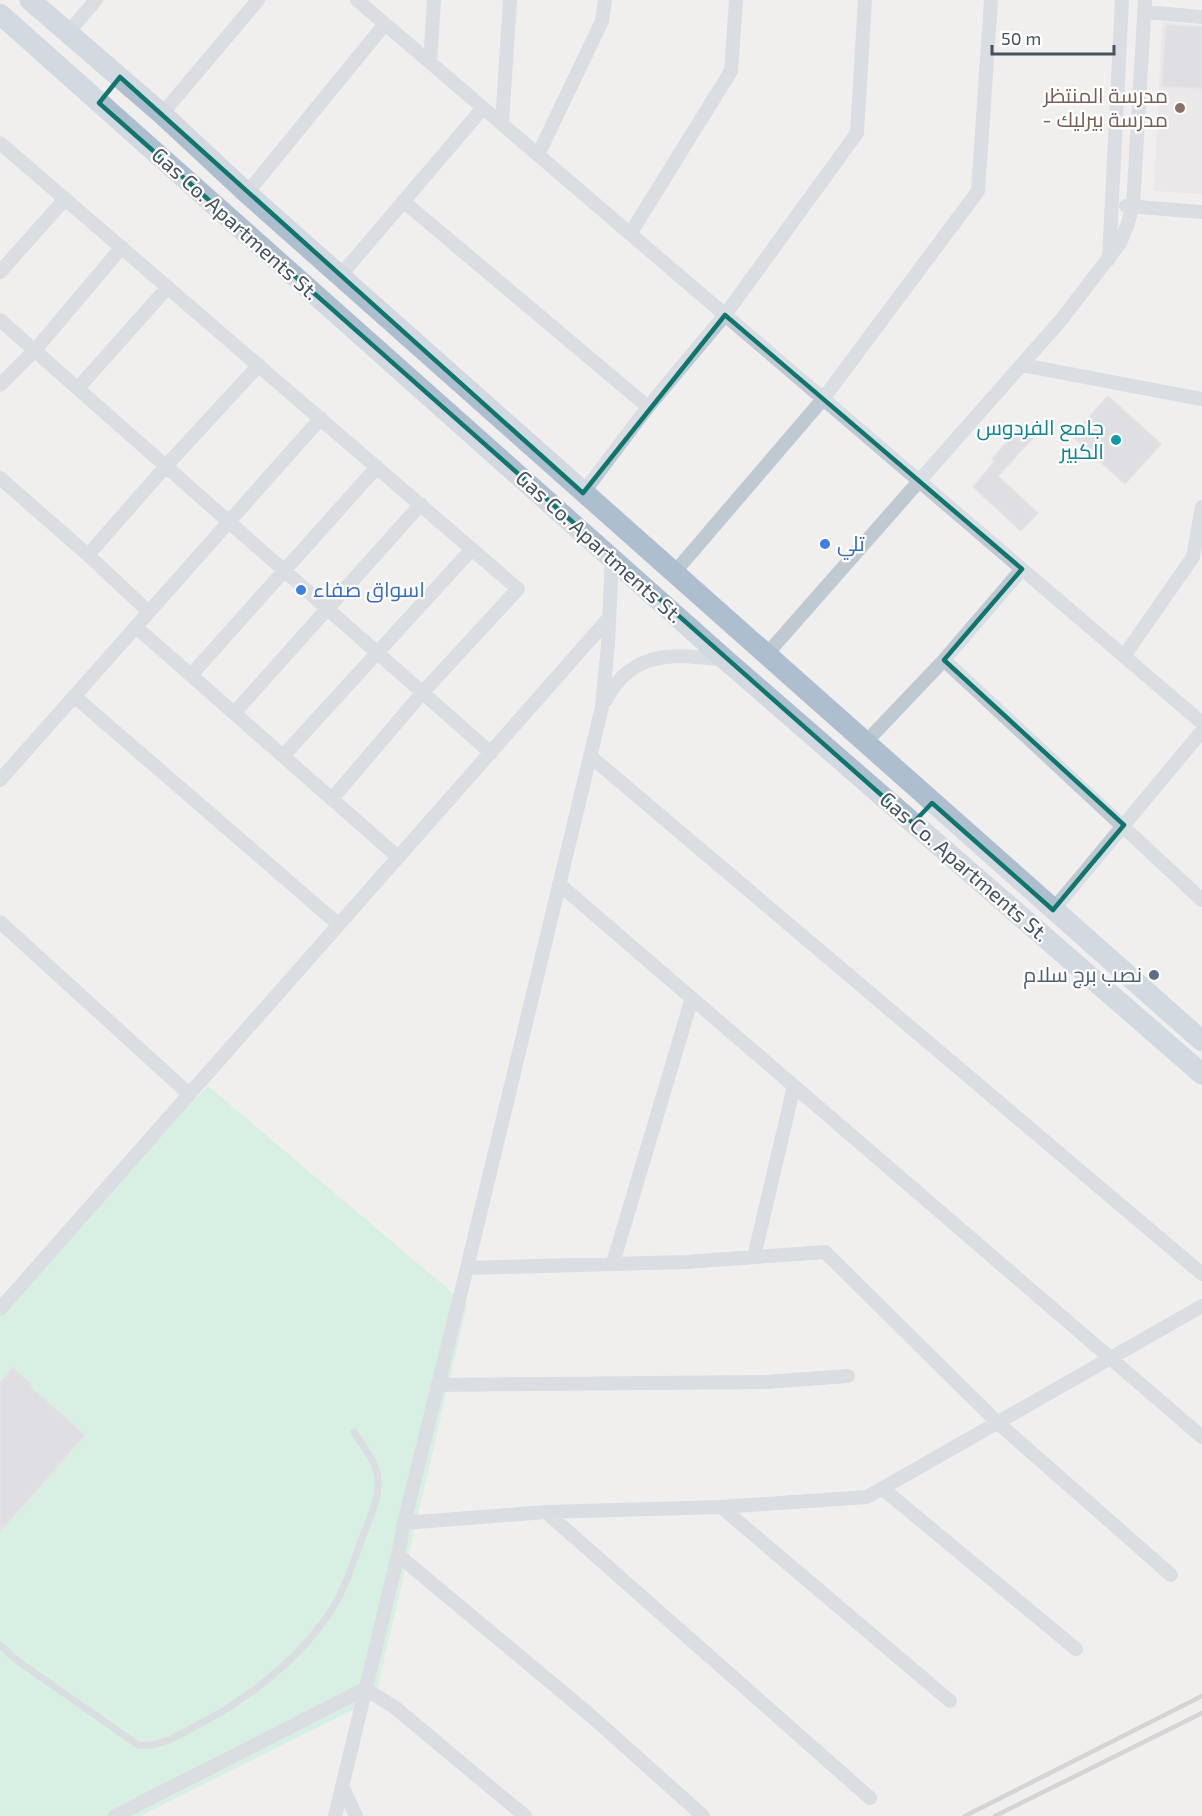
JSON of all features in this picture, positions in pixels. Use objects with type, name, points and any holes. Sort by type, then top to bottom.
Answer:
[{"type":"main road","name":"Gas Co. Apartments St.","points":[[30,0],[162,114],[340,276],[1202,1041]]},
{"type":"main road","name":"Gas Co. Apartments St.","points":[[0,14],[727,660],[1202,1074]]},
{"type":"main road","points":[[99,103],[120,77]]},
{"type":"main road","points":[[913,823],[932,803]]},
{"type":"street","points":[[68,34],[96,0]]},
{"type":"street","points":[[162,114],[258,0]]},
{"type":"street","points":[[357,0],[1202,723]]},
{"type":"street","points":[[430,62],[434,0]]},
{"type":"street","points":[[502,124],[510,0]]},
{"type":"street","points":[[538,155],[602,21],[605,0]]},
{"type":"street","points":[[630,234],[731,71],[736,0]]},
{"type":"street","points":[[583,492],[648,407],[725,315],[858,133],[865,0]]},
{"type":"street","points":[[674,573],[823,399],[978,191],[991,0]]},
{"type":"street","points":[[1109,260],[1122,0]]},
{"type":"street","points":[[766,655],[1022,365],[1109,260],[1124,234],[1133,207],[1145,6],[1202,17]]},
{"type":"street","points":[[247,193],[386,24]]},
{"type":"street","points":[[340,276],[483,108]]},
{"type":"street","points":[[0,143],[518,589],[423,692],[332,799]]},
{"type":"street","points":[[0,272],[65,199]]},
{"type":"street","points":[[403,201],[648,407]]},
{"type":"street","points":[[1113,204],[1202,212]]},
{"type":"street","points":[[0,385],[35,350],[122,247]]},
{"type":"street","points":[[78,388],[168,287]]},
{"type":"street","points":[[0,320],[491,753]]},
{"type":"street","points":[[88,555],[259,365]]},
{"type":"street","points":[[1022,365],[1202,399]]},
{"type":"street","points":[[2,773],[74,696],[321,418]]},
{"type":"street","points":[[191,675],[377,467]]},
{"type":"street","points":[[0,478],[149,612]]},
{"type":"street","points":[[234,713],[421,504]]},
{"type":"street","points":[[1124,656],[1193,557],[1202,507]]},
{"type":"street","points":[[283,756],[472,549]]},
{"type":"street","points":[[335,1816],[602,707],[612,558]]},
{"type":"street","points":[[865,743],[944,660],[1022,569]]},
{"type":"street","points":[[0,1309],[609,618]]},
{"type":"street","points":[[136,627],[399,857]]},
{"type":"street","points":[[602,707],[623,675],[658,657],[681,655],[727,660]]},
{"type":"street","points":[[944,660],[1202,900]]},
{"type":"street","points":[[74,696],[339,925]]},
{"type":"street","points":[[1053,910],[1202,731]]},
{"type":"street","points":[[590,756],[1202,1274]]},
{"type":"street","points":[[559,884],[1202,1437]]},
{"type":"street","points":[[0,922],[189,1095]]},
{"type":"street","points":[[613,1263],[692,998]]},
{"type":"street","points":[[754,1257],[794,1086]]},
{"type":"street","points":[[467,1268],[680,1262],[825,1252],[998,1423],[1171,1575]]},
{"type":"street","points":[[404,1523],[546,1512],[721,1506],[867,1497],[1202,1306]]},
{"type":"street","points":[[437,1385],[759,1382],[848,1376]]},
{"type":"street","points":[[883,1489],[1076,1648]]},
{"type":"street","points":[[721,1506],[950,1701]]},
{"type":"street","points":[[546,1512],[870,1797]]},
{"type":"street","points":[[398,1554],[590,1715],[703,1816]]},
{"type":"street","points":[[115,1816],[365,1689]]},
{"type":"street","points":[[365,1689],[393,1706],[525,1816]]},
{"type":"street","points":[[342,1786],[356,1816]]},
{"type":"lane","points":[[0,1645],[15,1659],[138,1745],[149,1747],[163,1743],[211,1719],[254,1690],[295,1653],[321,1625],[337,1600],[369,1519],[378,1482],[374,1463],[354,1432]]},
{"type":"highlighted area","points":[[120,77],[583,493],[725,315],[1022,569],[944,660],[1124,825],[1053,910],[932,803],[913,823],[99,103]]},
{"type":"shaded area","name":"مدرسة المنتظر - مدرسة بيرليك","points":[[1162,22],[1202,25],[1202,194],[1154,191]]},
{"type":"green space","points":[[208,1086],[467,1305],[375,1699],[140,1816],[0,1816],[0,1298]]},
{"type":"building","points":[[1166,25],[1202,27],[1202,88],[1162,86]]},
{"type":"building","name":"جامع الفردوس الكبير","points":[[1108,396],[1161,444],[1125,484],[1072,436]]},
{"type":"building","points":[[1021,426],[1033,438],[998,476],[1038,513],[1021,531],[973,487],[995,461],[992,459]]},
{"type":"building","points":[[13,1368],[31,1384],[29,1386],[85,1435],[0,1532],[0,1382]]},
{"type":"railway","points":[[965,1816],[1202,1696]]},
{"type":"railway","points":[[995,1816],[1202,1713]]},
{"type":"place","name":"مدرسة المنتظر - مدرسة بيرليك","points":[[1180,108]]},
{"type":"place","name":"جامع الفردوس الكبير","points":[[1116,440]]},
{"type":"place","name":"تلي","points":[[825,544]]},
{"type":"place","name":"اسواق صفاء","points":[[301,590]]},
{"type":"place","name":"نصب برج سلام","points":[[1154,975]]}]
